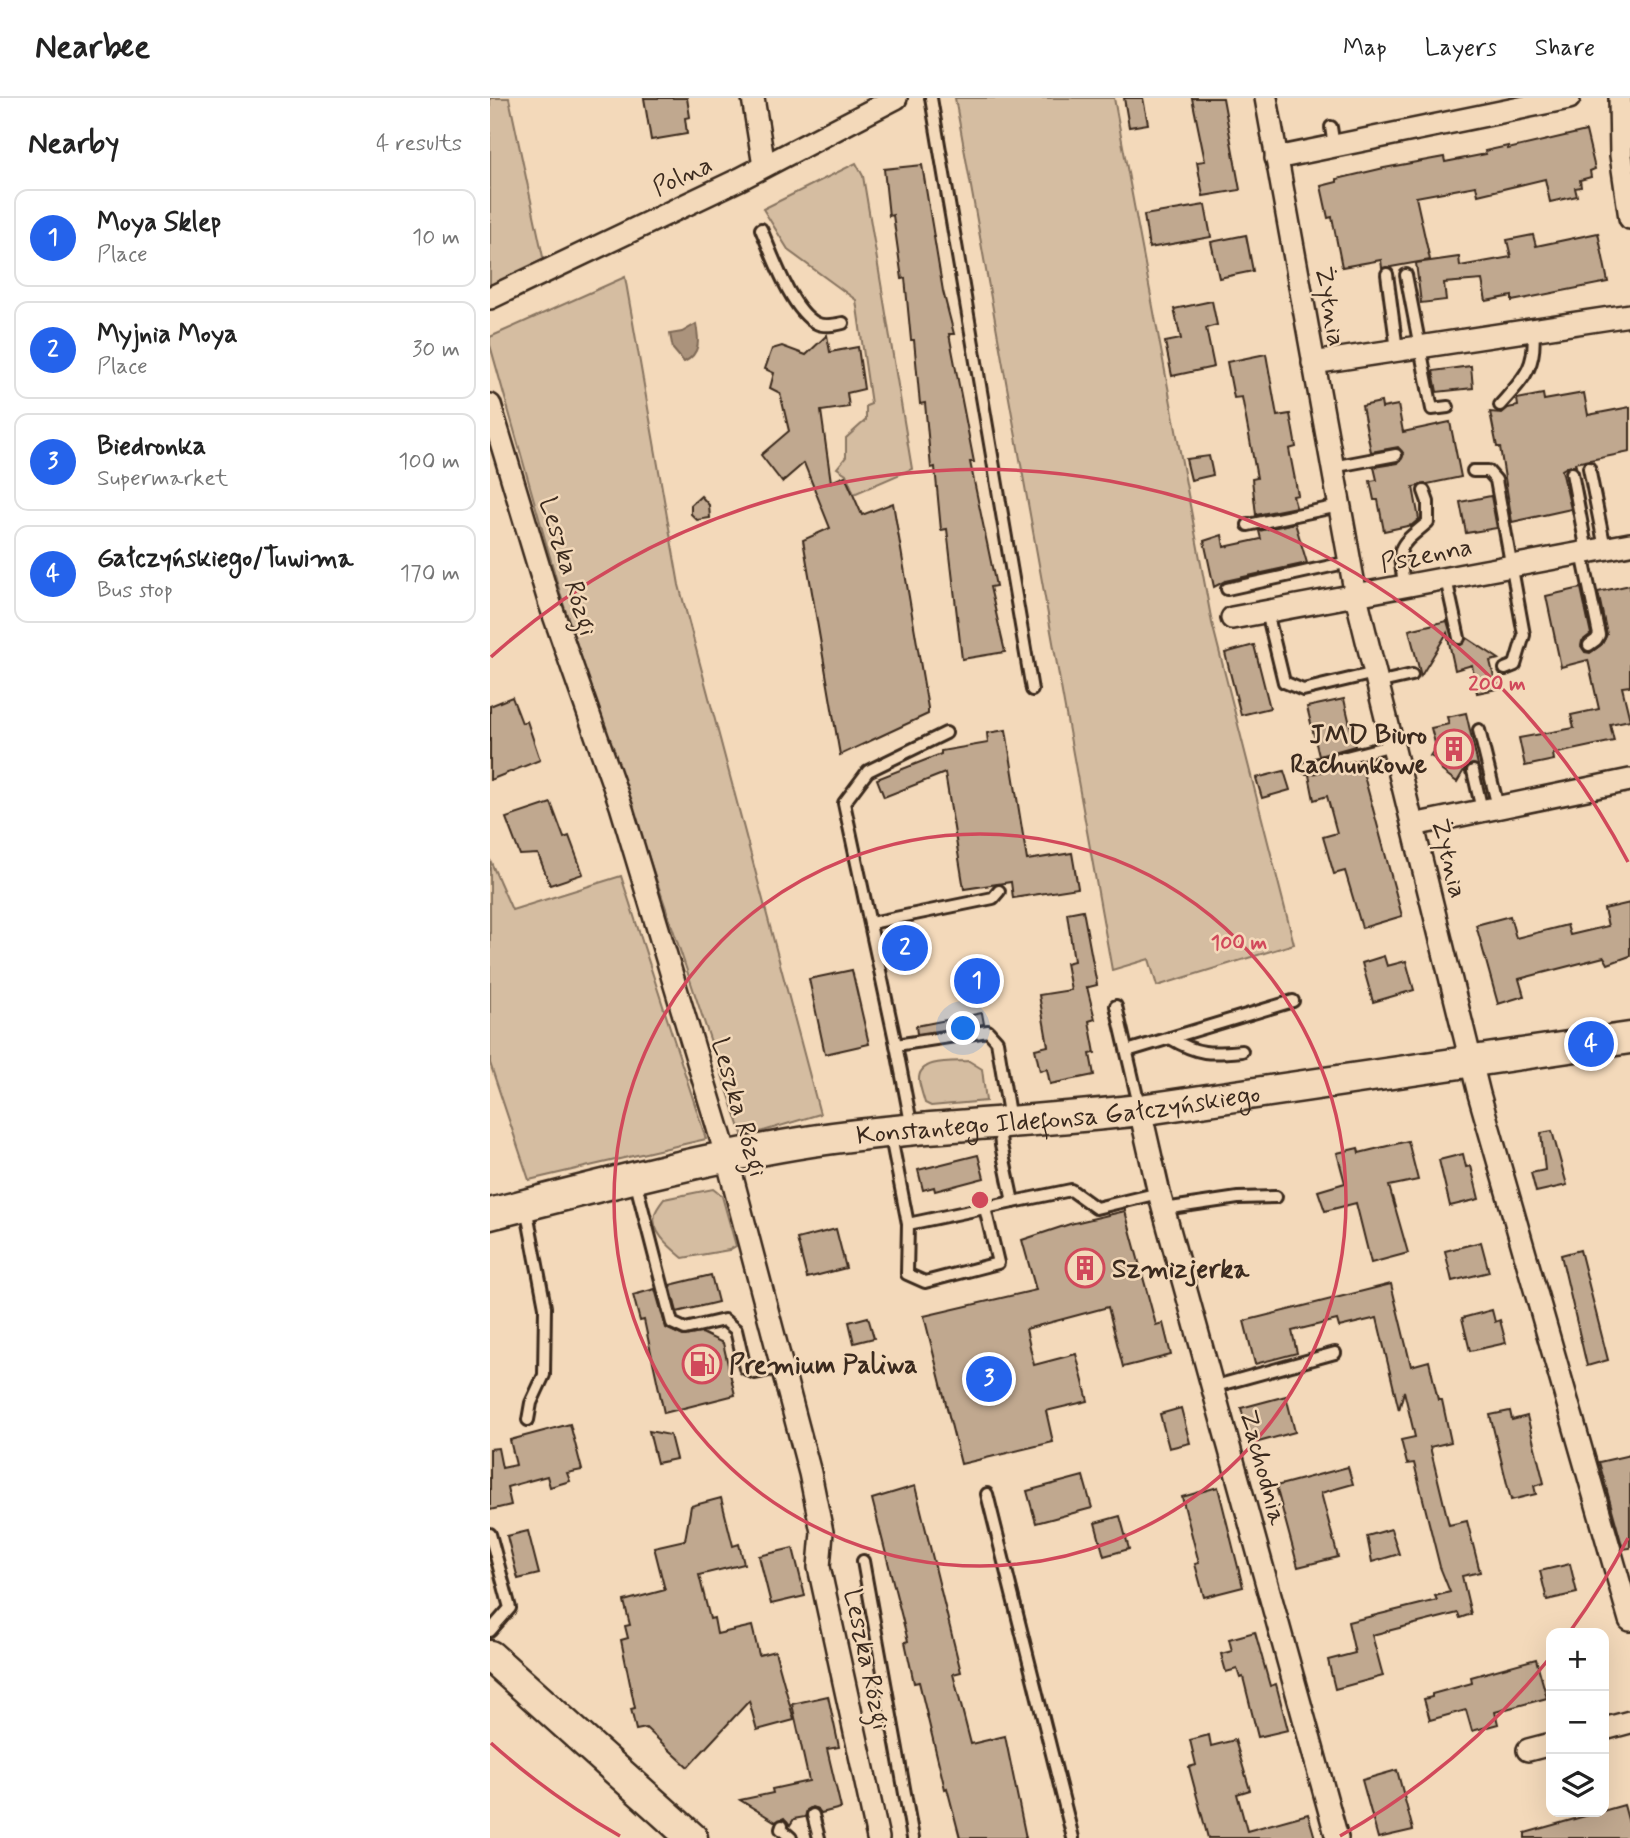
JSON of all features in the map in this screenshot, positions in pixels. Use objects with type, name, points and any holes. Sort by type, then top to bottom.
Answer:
[{"type":"street","points":[[753,98],[764,166]]},
{"type":"street","name":"Żytnia","points":[[1266,98],[1356,596],[1472,1062],[1630,1620]]},
{"type":"street","points":[[1276,158],[1333,136],[1569,98]]},
{"type":"street","points":[[1619,98],[1620,155],[1630,218]]},
{"type":"street","name":"Polna","points":[[490,298],[764,166],[889,100]]},
{"type":"street","points":[[1313,363],[1630,315]]},
{"type":"street","name":"Leszka Rózgi","points":[[490,405],[549,601],[621,806],[727,1158],[783,1367],[822,1532],[819,1567],[878,1838]]},
{"type":"street","name":"Pszenna","points":[[1232,618],[1630,544]]},
{"type":"street","points":[[1413,825],[1630,780]]},
{"type":"street","name":"Konstantego Ildefonsa Gałczyńskiego","points":[[490,1214],[635,1177],[810,1142],[901,1131],[1140,1110],[1630,1038]]},
{"type":"street","name":"Zachodnia","points":[[1140,1110],[1161,1201],[1337,1838]]},
{"type":"street","points":[[490,1656],[692,1838]]},
{"type":"street","points":[[1609,1728],[1630,1722]]},
{"type":"street","points":[[1528,1750],[1546,1745]]},
{"type":"lane","points":[[931,98],[1032,690]]},
{"type":"lane","points":[[761,229],[802,310],[816,323],[830,326],[843,323]]},
{"type":"lane","points":[[1387,274],[1408,349],[1432,409],[1448,407]]},
{"type":"lane","points":[[1406,275],[1408,349]]},
{"type":"lane","points":[[1500,405],[1528,370],[1534,358],[1533,330]]},
{"type":"lane","points":[[1332,467],[1396,455]]},
{"type":"lane","points":[[1589,468],[1591,551],[1599,635],[1597,640],[1589,645]]},
{"type":"lane","points":[[1473,471],[1488,471],[1496,480],[1524,635],[1514,664],[1505,669]]},
{"type":"lane","points":[[1572,473],[1591,551]]},
{"type":"lane","points":[[1405,587],[1398,553],[1402,544],[1428,522],[1428,502],[1424,491]]},
{"type":"lane","points":[[1248,525],[1339,506]]},
{"type":"lane","points":[[1227,589],[1349,562]]},
{"type":"lane","points":[[1446,579],[1459,638]]},
{"type":"lane","points":[[1267,612],[1284,682],[1303,690],[1412,674]]},
{"type":"lane","points":[[1479,730],[1490,809]]},
{"type":"lane","points":[[946,733],[868,771],[844,803],[897,1045],[908,1224],[907,1274],[925,1282],[998,1263],[985,1208]]},
{"type":"lane","points":[[1307,767],[1393,745]]},
{"type":"lane","points":[[1473,771],[1490,809]]},
{"type":"lane","points":[[871,923],[993,898],[999,891]]},
{"type":"lane","points":[[1126,1051],[1293,1001]]},
{"type":"lane","points":[[1116,1006],[1140,1110]]},
{"type":"lane","points":[[897,1045],[988,1031],[997,1041],[1004,1123],[1001,1145],[1013,1202]]},
{"type":"lane","points":[[1170,1038],[1190,1050],[1217,1053],[1242,1051]]},
{"type":"lane","points":[[635,1177],[672,1323],[685,1329],[724,1320],[736,1331],[745,1368],[755,1373],[783,1367]]},
{"type":"lane","points":[[908,1224],[1071,1191],[1096,1208],[1161,1201],[1276,1197]]},
{"type":"lane","points":[[526,1205],[545,1307],[544,1375],[531,1403],[528,1420]]},
{"type":"lane","points":[[1213,1387],[1335,1353]]},
{"type":"lane","points":[[987,1494],[1073,1838]]},
{"type":"lane","points":[[490,1534],[510,1608],[490,1630]]},
{"type":"lane","points":[[863,1561],[913,1838]]},
{"type":"lane","points":[[813,1815],[819,1838]]},
{"type":"lane","points":[[782,1826],[781,1829],[791,1838]]},
{"type":"shaded area","points":[[490,98],[509,98],[546,271],[490,298]]},
{"type":"shaded area","points":[[955,98],[1114,98],[1212,623],[1294,944],[1157,986],[1149,959],[1112,970]]},
{"type":"shaded area","points":[[856,163],[863,176],[912,469],[854,494],[846,474],[837,468],[846,457],[846,438],[866,420],[866,406],[871,404],[856,300],[789,251],[763,209]]},
{"type":"shaded area","points":[[625,277],[679,585],[820,1114],[743,1137],[563,603],[490,345],[490,337]]},
{"type":"shaded area","points":[[696,324],[696,351],[684,362],[673,349],[670,334],[682,332]]},
{"type":"shaded area","points":[[490,860],[512,910],[621,876],[706,1139],[529,1180],[490,1063]]},
{"type":"shaded area","points":[[969,1061],[982,1069],[986,1101],[931,1106],[925,1103],[919,1080],[924,1068],[938,1063]]},
{"type":"shaded area","points":[[713,1189],[722,1196],[736,1246],[729,1250],[683,1258],[658,1233],[654,1221],[656,1210],[664,1199]]},
{"type":"building","points":[[644,98],[687,98],[690,117],[685,118],[687,134],[651,140]]},
{"type":"building","points":[[1124,98],[1143,98],[1148,124],[1129,127]]},
{"type":"building","points":[[1192,98],[1223,98],[1240,190],[1203,196],[1197,162],[1205,161]]},
{"type":"building","points":[[1586,131],[1595,169],[1590,171],[1591,177],[1580,180],[1581,187],[1575,188],[1577,196],[1550,202],[1545,179],[1478,195],[1476,186],[1416,197],[1430,260],[1382,268],[1381,260],[1342,267],[1332,217],[1328,218],[1321,186],[1337,182],[1337,179],[1384,168],[1444,157],[1445,162],[1486,154],[1485,151],[1508,146],[1508,149]]},
{"type":"building","points":[[922,165],[943,291],[954,334],[949,334],[974,462],[970,462],[996,586],[990,587],[1005,652],[962,659],[947,529],[941,530],[935,467],[931,468],[925,403],[920,404],[905,278],[902,279],[893,215],[889,216],[884,169]]},
{"type":"building","points":[[1205,205],[1211,237],[1149,248],[1144,215]]},
{"type":"building","points":[[1598,233],[1608,282],[1512,301],[1512,296],[1486,301],[1482,280],[1444,283],[1446,300],[1421,303],[1416,263],[1459,257],[1460,266],[1511,257],[1507,240],[1533,235],[1536,246]]},
{"type":"building","points":[[1246,235],[1253,271],[1219,278],[1211,242]]},
{"type":"building","points":[[1212,301],[1217,325],[1206,328],[1214,367],[1172,376],[1165,342],[1181,339],[1174,309]]},
{"type":"building","points":[[827,335],[830,352],[858,347],[864,389],[847,393],[849,407],[821,411],[831,482],[845,476],[862,515],[893,503],[928,708],[928,714],[840,755],[803,540],[830,528],[804,463],[782,482],[761,455],[789,431],[780,393],[770,388],[774,373],[765,369],[772,349],[782,346],[806,355]]},
{"type":"building","points":[[1266,354],[1277,416],[1290,414],[1296,447],[1289,449],[1298,495],[1293,496],[1296,507],[1256,515],[1252,479],[1257,478],[1242,397],[1234,398],[1227,362]]},
{"type":"building","points":[[1471,366],[1473,388],[1437,392],[1433,371]]},
{"type":"building","points":[[1584,393],[1588,415],[1630,407],[1630,452],[1567,467],[1562,470],[1571,509],[1512,522],[1500,447],[1497,447],[1490,412],[1502,413],[1508,408],[1518,406],[1517,399],[1543,394],[1544,400]]},
{"type":"building","points":[[1381,402],[1382,408],[1398,405],[1403,432],[1450,422],[1461,477],[1413,487],[1419,519],[1412,525],[1384,531],[1378,500],[1374,500],[1370,481],[1377,480],[1374,467],[1398,463],[1404,454],[1398,447],[1371,452],[1362,406]]},
{"type":"building","points":[[1209,456],[1213,475],[1191,480],[1186,459]]},
{"type":"building","points":[[701,496],[709,505],[710,518],[697,520],[691,514],[691,505]]},
{"type":"building","points":[[1491,496],[1497,528],[1466,533],[1460,502]]},
{"type":"building","points":[[1295,523],[1307,563],[1225,581],[1214,587],[1204,541],[1222,535],[1224,547],[1261,539],[1259,531]]},
{"type":"building","points":[[1630,585],[1630,686],[1622,687],[1630,720],[1610,724],[1614,741],[1553,754],[1554,760],[1525,766],[1519,738],[1574,728],[1571,715],[1599,709],[1588,660],[1561,667],[1546,596],[1581,588],[1591,634],[1582,641],[1581,646],[1585,652],[1590,653],[1602,644],[1607,634],[1598,592]]},
{"type":"building","points":[[1447,621],[1454,644],[1461,645],[1467,638],[1499,659],[1490,661],[1497,689],[1477,693],[1472,665],[1455,670],[1447,633],[1421,676],[1409,630]]},
{"type":"building","points":[[1254,645],[1270,708],[1241,715],[1225,653]]},
{"type":"building","points":[[512,697],[522,723],[527,721],[540,760],[490,780],[490,706]]},
{"type":"building","points":[[1344,699],[1355,746],[1319,756],[1307,707]]},
{"type":"building","name":"JMD Biuro Rachunkowe","points":[[1466,713],[1478,765],[1468,765],[1465,769],[1466,775],[1464,770],[1457,782],[1442,771],[1439,761],[1430,756],[1436,747],[1431,728],[1449,724],[1447,717]]},
{"type":"building","points":[[1006,730],[1027,860],[1072,853],[1078,888],[1013,898],[1011,882],[964,889],[945,773],[884,797],[877,779],[941,754],[941,751],[988,743],[987,733]]},
{"type":"building","points":[[1360,761],[1402,916],[1362,928],[1345,871],[1334,874],[1323,837],[1337,833],[1327,796],[1314,800],[1309,775]]},
{"type":"building","points":[[1284,771],[1290,790],[1262,798],[1256,778]]},
{"type":"building","points":[[551,803],[564,838],[569,836],[583,874],[550,885],[538,854],[520,855],[506,818]]},
{"type":"building","points":[[1630,903],[1630,956],[1608,964],[1604,957],[1519,979],[1524,996],[1498,1004],[1476,925],[1510,916],[1516,938],[1567,925],[1570,935],[1608,926],[1604,909]]},
{"type":"building","points":[[1083,910],[1097,985],[1087,987],[1095,1019],[1089,1021],[1095,1053],[1090,1054],[1094,1075],[1050,1084],[1047,1069],[1040,1071],[1035,1049],[1048,1046],[1039,995],[1071,990],[1066,963],[1074,961],[1067,913]]},
{"type":"building","points":[[912,926],[920,965],[897,970],[889,931]]},
{"type":"building","points":[[1384,956],[1387,966],[1406,961],[1414,990],[1373,1002],[1362,963]]},
{"type":"building","points":[[985,959],[991,1000],[970,1003],[964,962]]},
{"type":"building","points":[[852,970],[869,1044],[825,1054],[809,979]]},
{"type":"building","points":[[982,1013],[984,1024],[917,1034],[916,1026]]},
{"type":"building","points":[[1552,1131],[1567,1185],[1536,1192],[1531,1173],[1545,1170],[1541,1133]]},
{"type":"building","points":[[1408,1141],[1418,1180],[1389,1186],[1408,1253],[1371,1263],[1356,1203],[1325,1211],[1318,1191],[1345,1183],[1337,1153],[1358,1148],[1359,1153]]},
{"type":"building","points":[[1463,1154],[1466,1167],[1471,1166],[1479,1199],[1450,1206],[1439,1160]]},
{"type":"building","points":[[978,1155],[984,1178],[935,1191],[934,1187],[923,1190],[918,1170]]},
{"type":"building","points":[[1125,1211],[1156,1325],[1163,1323],[1171,1355],[1123,1367],[1108,1307],[1026,1329],[1034,1365],[1076,1354],[1088,1401],[1046,1411],[1053,1442],[961,1464],[924,1316],[1036,1290],[1022,1240],[1070,1224]]},
{"type":"building","points":[[836,1229],[846,1268],[807,1278],[797,1239]]},
{"type":"building","points":[[1481,1242],[1489,1272],[1452,1281],[1445,1251]]},
{"type":"building","points":[[1580,1250],[1608,1360],[1587,1366],[1561,1255]]},
{"type":"building","points":[[711,1275],[718,1302],[677,1312],[670,1285]]},
{"type":"building","points":[[1391,1284],[1411,1366],[1429,1361],[1438,1400],[1442,1400],[1451,1442],[1430,1447],[1449,1525],[1467,1521],[1480,1572],[1462,1576],[1471,1614],[1460,1618],[1458,1613],[1372,1635],[1383,1676],[1335,1689],[1328,1660],[1355,1653],[1348,1622],[1437,1600],[1435,1596],[1450,1592],[1440,1567],[1414,1463],[1407,1464],[1401,1440],[1415,1437],[1404,1391],[1399,1410],[1377,1318],[1339,1327],[1337,1320],[1292,1331],[1297,1353],[1255,1364],[1244,1321]]},
{"type":"building","points":[[655,1289],[666,1328],[683,1336],[702,1333],[723,1343],[735,1395],[664,1413],[644,1320],[640,1321],[633,1295]]},
{"type":"building","points":[[1492,1310],[1495,1322],[1500,1320],[1506,1343],[1470,1351],[1462,1318]]},
{"type":"building","points":[[868,1317],[874,1338],[854,1343],[849,1322]]},
{"type":"building","points":[[1286,1396],[1295,1432],[1251,1444],[1241,1408]]},
{"type":"building","points":[[1181,1408],[1190,1443],[1169,1448],[1160,1414]]},
{"type":"building","points":[[1510,1411],[1512,1420],[1527,1416],[1544,1483],[1534,1486],[1536,1494],[1511,1500],[1490,1415]]},
{"type":"building","points":[[570,1424],[582,1470],[567,1473],[570,1481],[550,1487],[547,1476],[507,1487],[511,1505],[490,1510],[490,1449],[498,1448],[502,1468],[516,1465],[510,1440]]},
{"type":"building","points":[[649,1431],[670,1435],[676,1459],[657,1463]]},
{"type":"building","points":[[1630,1455],[1630,1548],[1623,1549],[1599,1462]]},
{"type":"building","points":[[1348,1467],[1353,1484],[1321,1493],[1338,1557],[1298,1567],[1276,1486]]},
{"type":"building","points":[[1083,1476],[1092,1508],[1036,1523],[1027,1491]]},
{"type":"building","points":[[915,1486],[961,1672],[953,1674],[971,1744],[1005,1736],[1026,1838],[960,1838],[919,1682],[914,1683],[905,1642],[908,1641],[872,1499]]},
{"type":"building","points":[[1218,1487],[1243,1587],[1204,1597],[1195,1564],[1199,1563],[1182,1497]]},
{"type":"building","points":[[721,1498],[733,1546],[739,1544],[744,1564],[699,1575],[710,1619],[714,1618],[717,1634],[752,1626],[759,1655],[775,1651],[794,1720],[757,1730],[749,1701],[688,1767],[646,1728],[636,1730],[631,1709],[635,1708],[621,1640],[628,1638],[625,1626],[630,1625],[624,1601],[665,1590],[654,1547],[685,1540],[691,1506]]},
{"type":"building","points":[[1120,1516],[1129,1549],[1104,1556],[1095,1523]]},
{"type":"building","points":[[1391,1529],[1399,1554],[1372,1562],[1367,1536]]},
{"type":"building","points":[[528,1531],[539,1574],[518,1579],[507,1536]]},
{"type":"building","points":[[793,1548],[805,1596],[771,1604],[759,1556]]},
{"type":"building","points":[[1570,1564],[1577,1593],[1547,1600],[1540,1571]]},
{"type":"building","points":[[1255,1632],[1270,1686],[1276,1684],[1288,1730],[1258,1737],[1243,1677],[1240,1678],[1237,1669],[1226,1672],[1221,1654],[1232,1651],[1229,1639]]},
{"type":"building","points":[[1536,1659],[1546,1698],[1495,1712],[1498,1724],[1472,1731],[1466,1710],[1430,1720],[1424,1699],[1432,1697],[1432,1694],[1472,1683],[1471,1677]]},
{"type":"building","points":[[828,1696],[839,1747],[827,1749],[841,1808],[821,1813],[812,1807],[807,1810],[805,1817],[794,1819],[790,1825],[784,1818],[776,1822],[740,1800],[773,1793],[772,1789],[809,1781],[792,1704]]},
{"type":"building","points":[[1209,1735],[1211,1746],[1235,1740],[1250,1790],[1237,1794],[1247,1831],[1308,1814],[1315,1838],[1208,1838],[1189,1767],[1196,1765],[1190,1740]]},
{"type":"building","points":[[1397,1770],[1413,1830],[1378,1838],[1362,1780]]},
{"type":"building","points":[[1624,1805],[1630,1838],[1525,1838],[1525,1833],[1582,1817],[1609,1817],[1609,1809]]},
{"type":"place","name":"JMD Biuro Rachunkowe","points":[[1454,749]]},
{"type":"place","name":"Myjnia Moya","points":[[905,948]]},
{"type":"place","name":"Moya Sklep","points":[[977,981]]},
{"type":"place","name":"Gałczyńskiego/Tuwima","points":[[1591,1044]]},
{"type":"place","name":"Szmizjerka","points":[[1085,1268]]},
{"type":"place","name":"Premium Paliwa","points":[[702,1364]]},
{"type":"place","name":"Biedronka","points":[[989,1379]]}]
